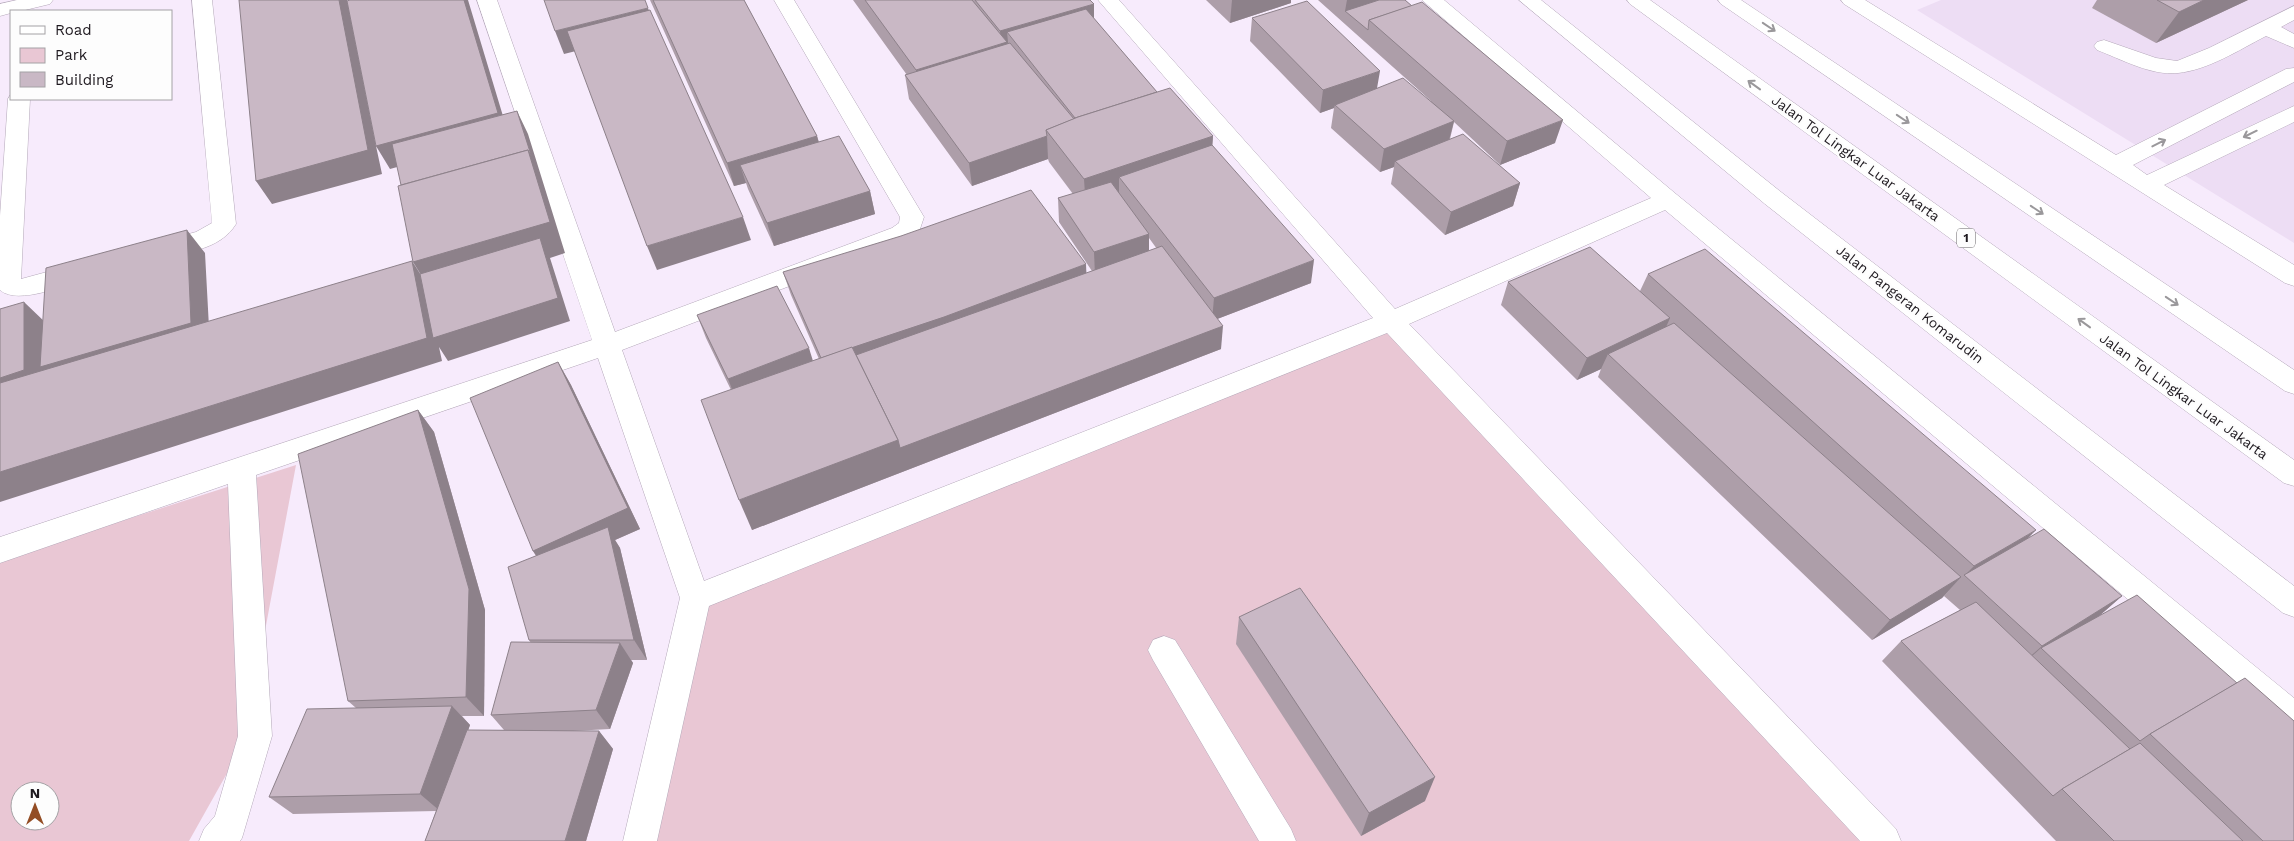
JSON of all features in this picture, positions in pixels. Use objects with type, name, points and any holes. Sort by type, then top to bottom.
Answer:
[{"type":"main road","points":[[136,257],[213,236],[221,231],[224,224],[202,0]]},
{"type":"main road","points":[[486,0],[695,598],[640,841]]},
{"type":"main road","points":[[0,550],[242,470],[608,345],[901,234],[910,226],[912,216],[784,0]]},
{"type":"main road","points":[[1108,0],[1391,321],[1884,841]]},
{"type":"main road","points":[[1432,0],[1668,200],[2294,718]]},
{"type":"main road","name":"Jalan Pangeran Komarudin","points":[[1529,0],[1773,198],[2294,604]]},
{"type":"main road","name":"Jalan Tol Lingkar Luar Jakarta","points":[[1637,0],[2294,475]]},
{"type":"main road","points":[[1728,0],[2294,384]]},
{"type":"main road","points":[[1850,0],[2294,277]]},
{"type":"main road","points":[[0,10],[30,4]]},
{"type":"main road","points":[[2104,46],[2158,65],[2179,68],[2198,61],[2294,12]]},
{"type":"main road","points":[[2265,27],[2294,42]]},
{"type":"main road","points":[[2115,165],[2294,74]]},
{"type":"main road","points":[[19,100],[8,281],[10,286],[22,288],[98,267]]},
{"type":"main road","points":[[2147,184],[2294,113]]},
{"type":"main road","points":[[695,598],[1391,321],[1668,200]]},
{"type":"main road","points":[[216,841],[230,826],[255,736],[242,470]]},
{"type":"main road","points":[[1164,650],[1280,841]]},
{"type":"shaded area","points":[[1941,0],[2294,0],[2294,243],[1917,10]]},
{"type":"green space","points":[[1391,321],[1884,841],[640,841],[695,598]]},
{"type":"green space","points":[[296,465],[244,743],[189,841],[0,841],[0,560]]},
{"type":"building","points":[[239,0],[339,0],[368,150],[256,181]]},
{"type":"building","points":[[464,0],[498,113],[376,146],[347,1]]},
{"type":"building","points":[[544,0],[645,0],[648,8],[555,31]]},
{"type":"building","points":[[653,0],[744,0],[817,136],[727,163]]},
{"type":"building","points":[[865,0],[972,0],[1007,42],[916,70]]},
{"type":"building","points":[[975,0],[1090,0],[1094,4],[1000,31]]},
{"type":"building","points":[[1379,0],[1405,0],[1412,6],[1369,20],[1368,30],[1345,11]]},
{"type":"building","points":[[2157,0],[2204,0],[2179,12]]},
{"type":"building","points":[[1307,1],[1380,71],[1323,90],[1252,18]]},
{"type":"building","points":[[1422,2],[1563,120],[1507,141],[1369,20]]},
{"type":"building","points":[[1086,9],[1157,92],[1075,118],[1007,32]]},
{"type":"building","points":[[650,10],[743,217],[647,246],[567,31]]},
{"type":"building","points":[[1010,43],[1074,119],[1046,130],[1047,136],[969,163],[905,75]]},
{"type":"building","points":[[1403,78],[1454,121],[1384,149],[1335,105]]},
{"type":"building","points":[[1170,88],[1213,136],[1084,179],[1046,130],[1078,117]]},
{"type":"building","points":[[517,111],[532,158],[528,150],[401,185],[392,144]]},
{"type":"building","points":[[1463,134],[1520,183],[1451,212],[1395,161]]},
{"type":"building","points":[[839,136],[870,191],[767,223],[740,165]]},
{"type":"building","points":[[1212,145],[1314,260],[1214,298],[1119,177]]},
{"type":"building","points":[[528,150],[550,222],[413,262],[398,186]]},
{"type":"building","points":[[1111,182],[1149,234],[1094,252],[1058,198]]},
{"type":"building","points":[[1031,190],[1086,264],[944,317],[821,358],[783,272],[901,236]]},
{"type":"building","points":[[187,230],[191,323],[40,367],[46,268]]},
{"type":"building","points":[[540,238],[558,298],[433,338],[420,274]]},
{"type":"building","points":[[1162,246],[1223,326],[900,448],[898,440],[856,355]]},
{"type":"building","points":[[1590,247],[1670,318],[1587,358],[1508,282]]},
{"type":"building","points":[[1705,249],[2036,530],[1974,566],[1648,274]]},
{"type":"building","points":[[412,261],[427,338],[0,472],[0,383]]},
{"type":"building","points":[[777,286],[809,348],[728,379],[697,315]]},
{"type":"building","points":[[24,302],[24,370],[0,378],[0,309]]},
{"type":"building","points":[[1674,323],[1961,577],[1890,620],[1608,354]]},
{"type":"building","points":[[852,347],[898,440],[739,500],[701,400]]},
{"type":"building","points":[[558,362],[628,508],[533,551],[470,398]]},
{"type":"building","points":[[418,410],[469,589],[466,697],[348,701],[298,454]]},
{"type":"building","points":[[608,527],[634,640],[529,640],[508,567]]},
{"type":"building","points":[[2044,529],[2122,596],[2042,646],[1964,575]]},
{"type":"building","points":[[1300,588],[1435,777],[1369,813],[1239,617]]},
{"type":"building","points":[[2137,595],[2237,683],[2140,741],[2041,648]]},
{"type":"building","points":[[1976,602],[2130,749],[2053,796],[1901,641]]},
{"type":"building","points":[[511,642],[620,643],[596,710],[491,715]]},
{"type":"building","points":[[2245,678],[2294,721],[2294,841],[2263,841],[2150,734]]},
{"type":"building","points":[[452,706],[420,794],[269,797],[307,709]]},
{"type":"building","points":[[467,730],[599,731],[565,841],[425,841]]},
{"type":"building","points":[[2140,743],[2243,841],[2114,841],[2062,789]]}]
